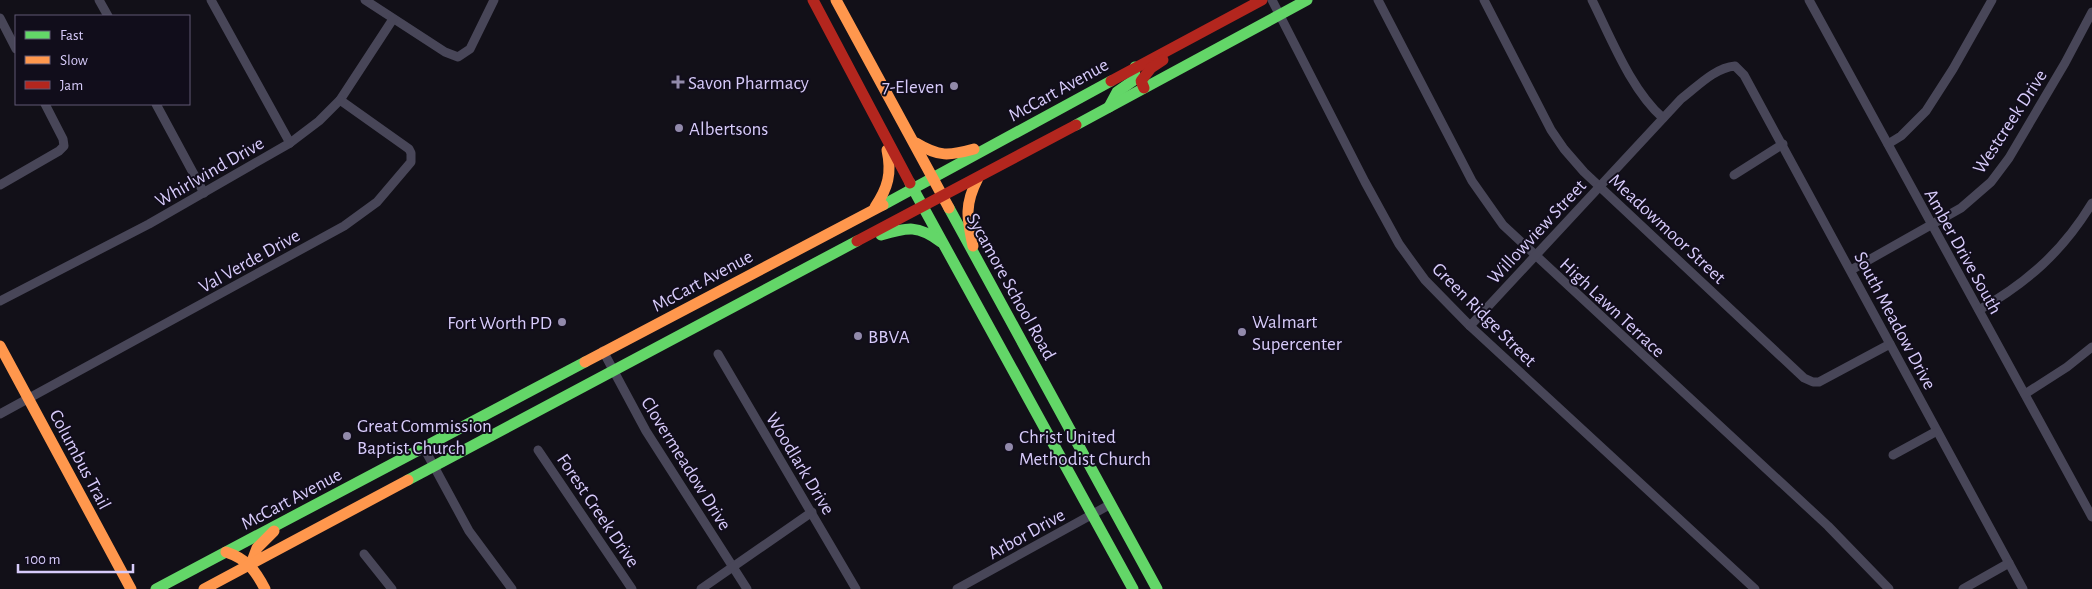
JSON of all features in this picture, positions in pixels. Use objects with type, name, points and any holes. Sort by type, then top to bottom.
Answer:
[{"type":"main road","name":"Sycamore School Road","points":[[812,0],[1133,589]]},
{"type":"main road","name":"Sycamore School Road","points":[[836,0],[1157,589]]},
{"type":"main road","name":"McCart Avenue","points":[[156,589],[873,210],[1262,0]]},
{"type":"main road","name":"McCart Avenue","points":[[204,589],[852,243],[978,178],[1307,0]]},
{"type":"main road","points":[[834,39],[852,30]]},
{"type":"main road","points":[[1144,88],[1141,81],[1143,76],[1151,68],[1162,62],[1166,51]]},
{"type":"main road","points":[[1109,107],[1116,93],[1134,81],[1136,75],[1135,68]]},
{"type":"main road","points":[[873,210],[887,190],[892,167],[881,128]]},
{"type":"main road","points":[[915,142],[930,153],[946,157],[994,144]]},
{"type":"main road","points":[[975,258],[965,214],[968,195],[978,178]]},
{"type":"main road","points":[[852,243],[909,227],[930,234],[945,245]]},
{"type":"main road","points":[[765,267],[775,284]]},
{"type":"main road","name":"Columbus Trail","points":[[0,346],[131,589]]},
{"type":"main road","points":[[1016,377],[1036,366]]},
{"type":"main road","points":[[251,564],[257,548],[286,520]]},
{"type":"main road","points":[[226,552],[236,555],[251,564],[265,589]]},
{"type":"street","points":[[99,0],[107,15]]},
{"type":"street","points":[[211,0],[290,143]]},
{"type":"street","points":[[365,0],[454,56],[462,55],[470,50],[494,0]]},
{"type":"street","name":"Green Ridge Street","points":[[1272,0],[1399,244],[1425,280],[1470,326],[1755,589]]},
{"type":"street","name":"High Lawn Terrace","points":[[1378,0],[1475,187],[1503,226],[1828,526],[1889,589]]},
{"type":"street","name":"Meadowmoor Street","points":[[1484,0],[1551,130],[1579,166],[1804,378],[1813,382],[1820,382],[1890,344]]},
{"type":"street","points":[[1592,0],[1632,77],[1650,107],[1663,118]]},
{"type":"street","name":"Amber Drive South","points":[[1808,0],[2092,516]]},
{"type":"street","points":[[1888,144],[1901,136],[1926,111],[1992,0]]},
{"type":"street","name":"Westcreek Drive","points":[[1850,270],[1961,208],[1991,182],[2009,158],[2065,63],[2092,12]]},
{"type":"street","points":[[0,18],[15,47]]},
{"type":"street","name":"Whirlwind Drive","points":[[0,301],[149,224],[290,143],[319,121],[340,100],[393,19]]},
{"type":"street","name":"Willowview Street","points":[[1470,326],[1681,99],[1722,69],[1730,66],[1738,68]]},
{"type":"street","name":"South Meadow Drive","points":[[1738,68],[1782,144],[2023,589]]},
{"type":"street","name":"Val Verde Drive","points":[[0,414],[344,226],[377,202],[411,162],[411,153],[340,100]]},
{"type":"street","points":[[0,185],[59,151],[64,146],[63,139],[46,105]]},
{"type":"street","points":[[157,105],[204,193]]},
{"type":"street","points":[[1734,175],[1782,144]]},
{"type":"street","points":[[1978,310],[2015,288],[2045,263],[2077,228],[2092,203]]},
{"type":"street","points":[[2025,394],[2067,367],[2092,347]]},
{"type":"street","name":"Clovermeadow Drive","points":[[604,352],[646,431],[747,589]]},
{"type":"street","name":"Woodlark Drive","points":[[718,354],[856,589]]},
{"type":"street","points":[[1893,455],[1937,431]]},
{"type":"street","points":[[424,448],[469,531],[512,589]]},
{"type":"street","name":"Forest Creek Drive","points":[[538,450],[632,589]]},
{"type":"street","name":"Arbor Drive","points":[[962,588],[1111,504]]},
{"type":"street","points":[[701,589],[812,512]]},
{"type":"street","points":[[364,554],[392,589]]},
{"type":"street","points":[[1963,589],[2009,563]]},
{"type":"traffic: fast","points":[[1076,125],[1307,0]]},
{"type":"traffic: fast","points":[[1109,107],[1117,92],[1134,80],[1135,67]]},
{"type":"traffic: fast","points":[[883,205],[1111,81]]},
{"type":"traffic: fast","points":[[910,183],[1133,589]]},
{"type":"traffic: fast","points":[[949,208],[1157,589]]},
{"type":"traffic: fast","points":[[881,235],[912,229],[933,236],[941,242]]},
{"type":"traffic: fast","points":[[408,480],[857,241]]},
{"type":"traffic: fast","points":[[156,589],[585,362]]},
{"type":"traffic: slow","points":[[836,0],[949,208]]},
{"type":"traffic: slow","points":[[916,143],[931,151],[944,154],[974,149]]},
{"type":"traffic: slow","points":[[875,207],[888,180],[887,150]]},
{"type":"traffic: slow","points":[[973,246],[968,212],[970,196],[978,178]]},
{"type":"traffic: slow","points":[[585,362],[883,205]]},
{"type":"traffic: slow","points":[[0,346],[131,589]]},
{"type":"traffic: slow","points":[[204,589],[408,480]]},
{"type":"traffic: slow","points":[[251,564],[257,548],[274,531]]},
{"type":"traffic: slow","points":[[226,552],[240,558],[250,566],[265,589]]},
{"type":"traffic: jam","points":[[813,0],[910,183]]},
{"type":"traffic: jam","points":[[1111,81],[1262,0]]},
{"type":"traffic: jam","points":[[1144,88],[1141,81],[1151,68],[1163,60]]},
{"type":"traffic: jam","points":[[857,241],[1076,125]]},
{"type":"place","name":"Savon Pharmacy","points":[[678,82]]},
{"type":"place","name":"7-Eleven","points":[[954,86]]},
{"type":"place","name":"Albertsons","points":[[679,128]]},
{"type":"place","name":"Fort Worth PD","points":[[562,322]]},
{"type":"place","name":"Walmart Supercenter","points":[[1242,332]]},
{"type":"place","name":"BBVA","points":[[858,336]]},
{"type":"place","name":"Great Commission Baptist Church","points":[[347,436]]},
{"type":"place","name":"Christ United Methodist Church","points":[[1009,447]]}]
